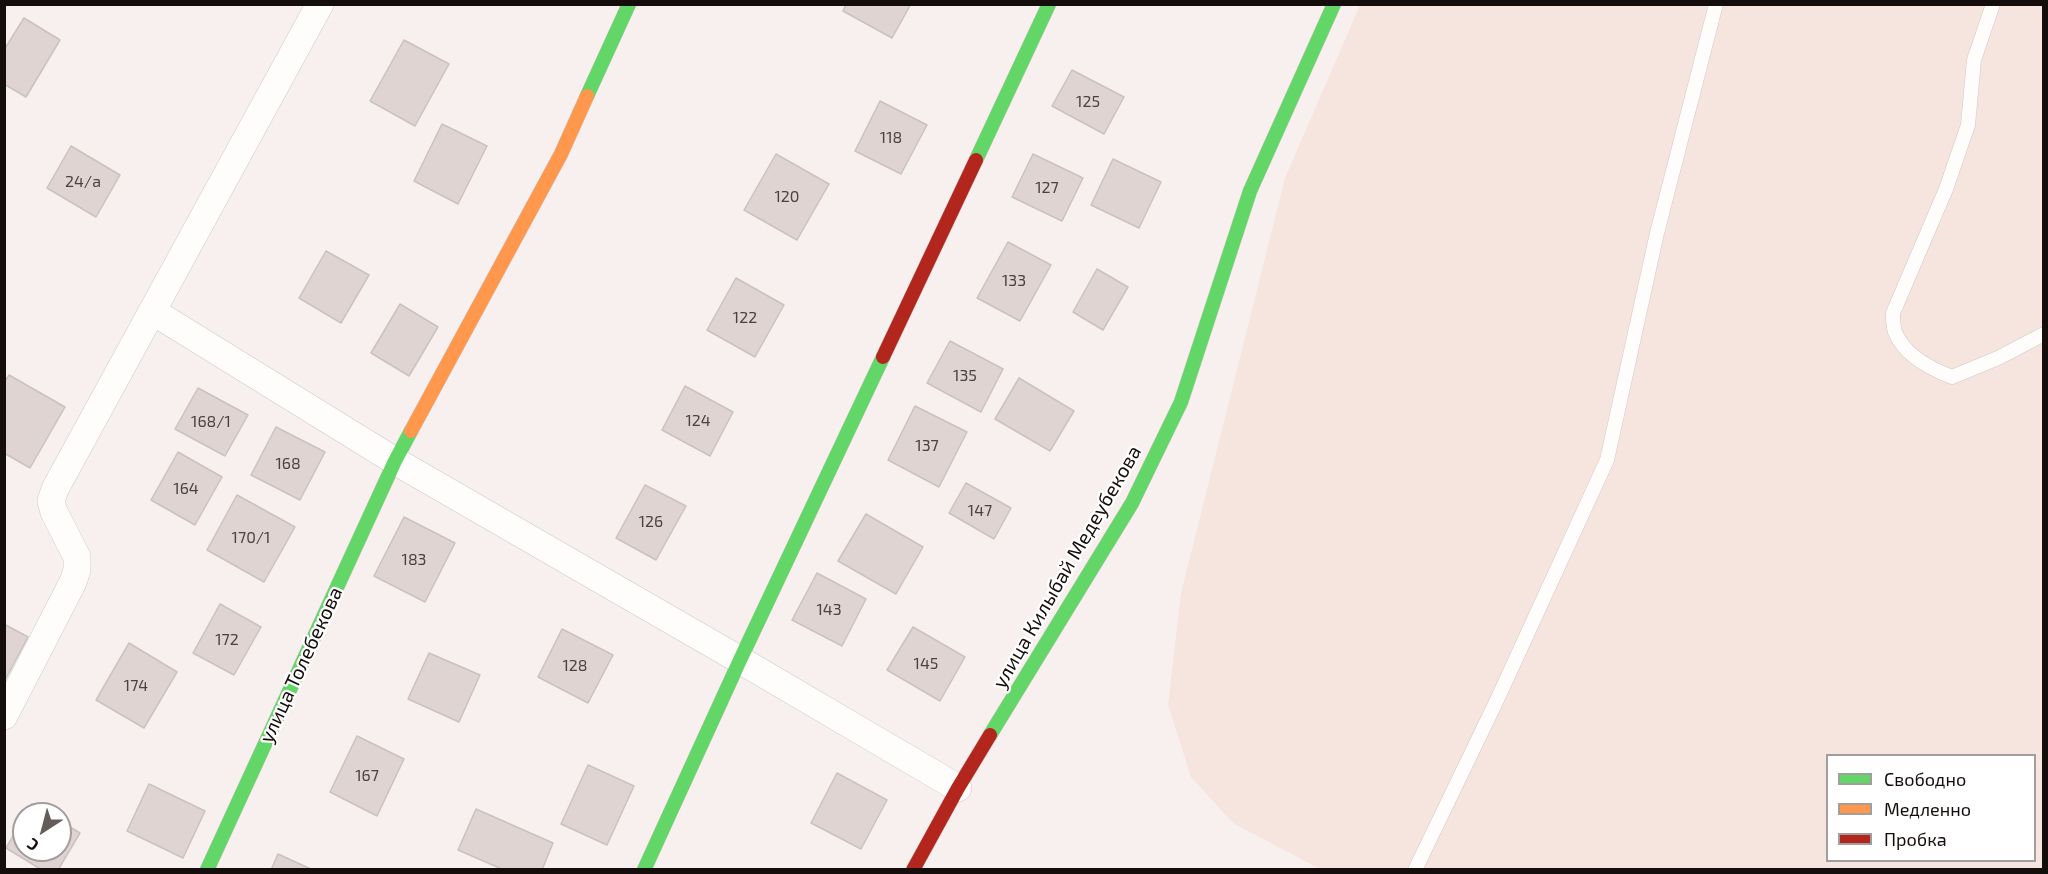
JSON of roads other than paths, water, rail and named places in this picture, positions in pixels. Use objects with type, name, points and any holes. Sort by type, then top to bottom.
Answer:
[{"type":"street","points":[[4,716],[77,570],[77,557],[54,512],[51,501],[56,489],[320,4]]},
{"type":"street","name":"улица Толебекова","points":[[207,870],[395,461],[561,154],[629,4]]},
{"type":"street","points":[[644,870],[740,660],[1049,4]]},
{"type":"street","name":"улица Килыбай Медеубекова","points":[[913,870],[958,788],[1132,503],[1181,402],[1250,191],[1334,4]]},
{"type":"street","points":[[152,311],[395,461],[958,788]]},
{"type":"lane","points":[[1415,870],[1497,700],[1607,460],[1657,233],[1716,4]]},
{"type":"lane","points":[[1993,4],[1974,60],[1968,125],[1946,189],[1893,313],[1894,331],[1910,352],[1932,370],[1953,377],[1998,358],[2043,334]]}]
